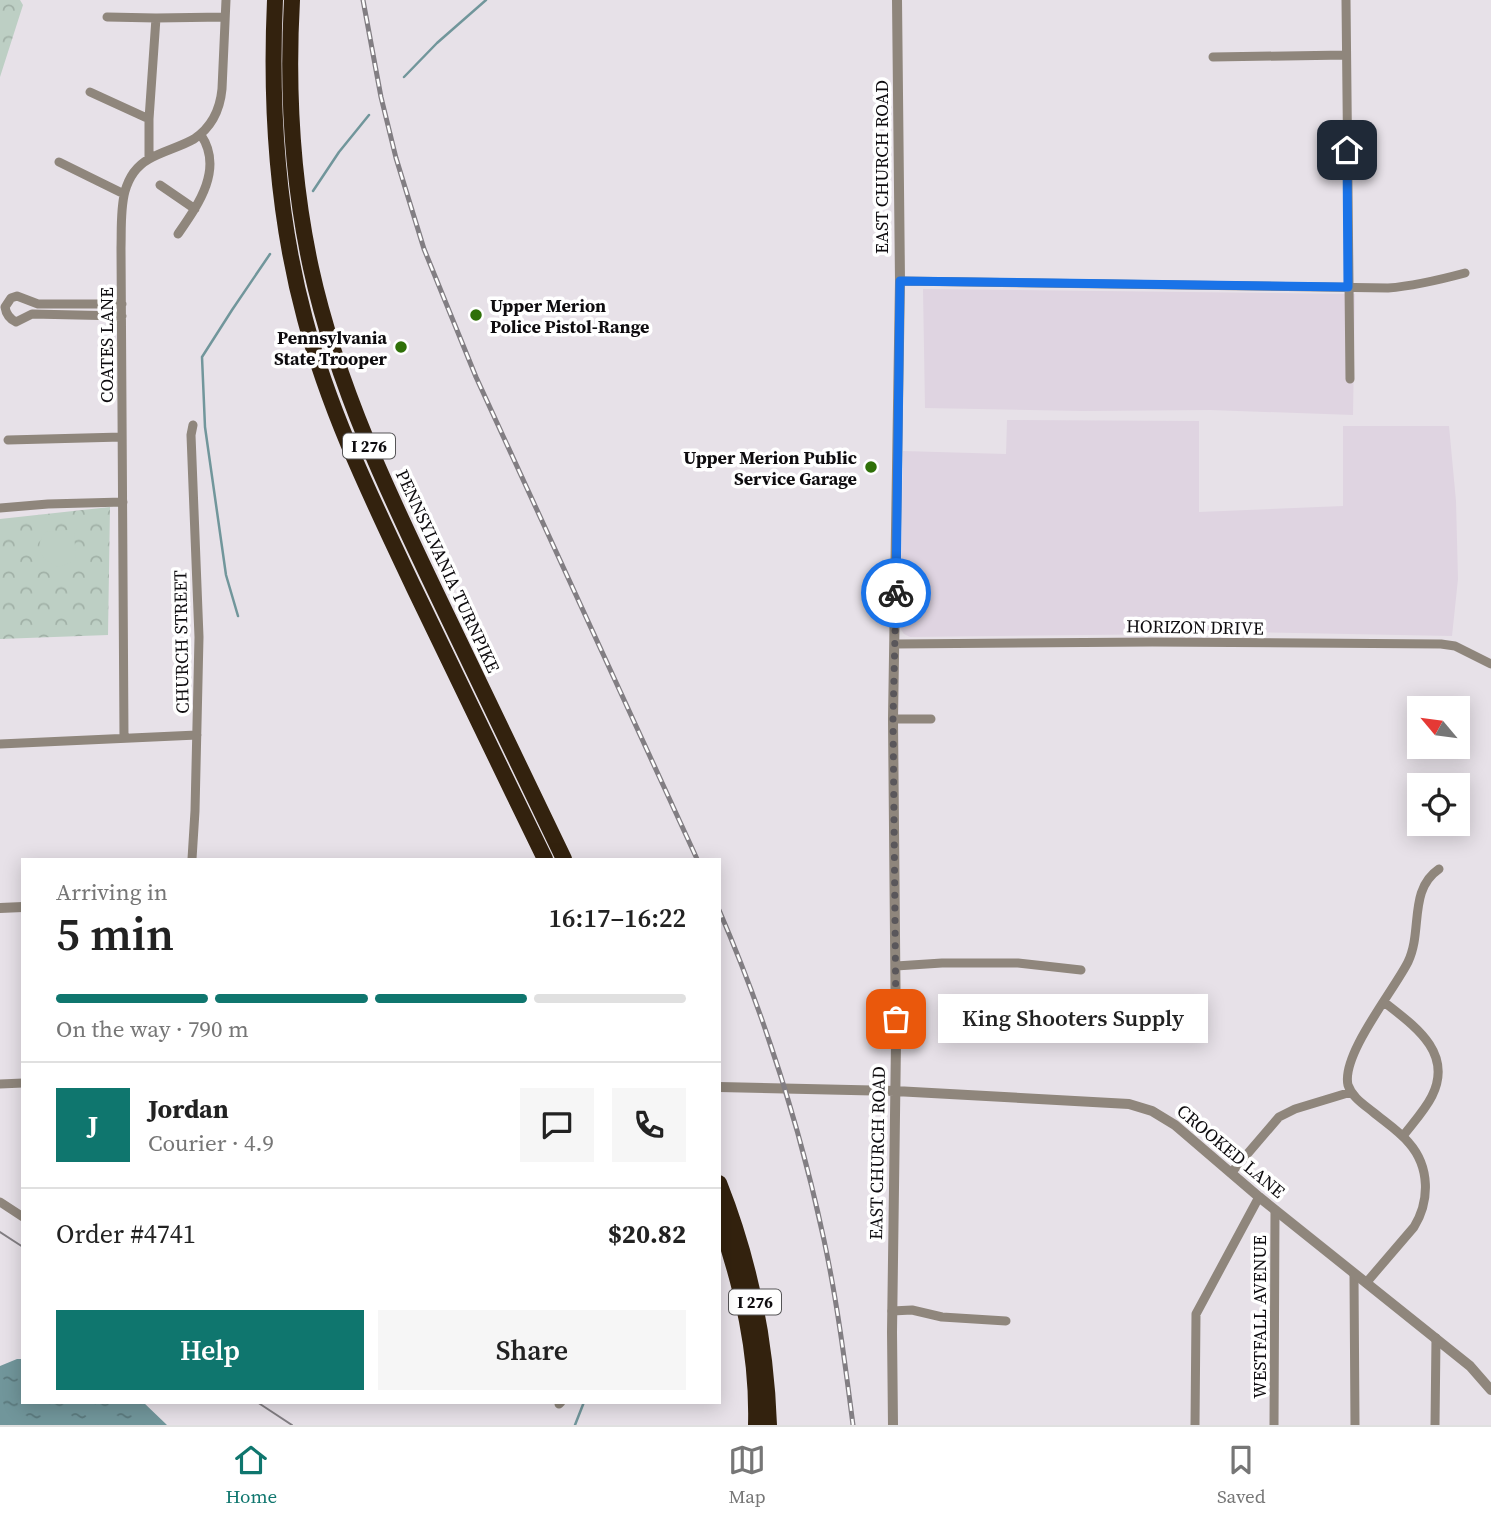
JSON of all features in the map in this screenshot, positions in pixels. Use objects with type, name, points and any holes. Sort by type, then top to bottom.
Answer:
[{"type":"highway","name":"PENNSYLVANIA TURNPIKE","points":[[275,0],[274,125],[280,189],[290,252],[318,364],[365,485],[545,858]]},
{"type":"highway","name":"PENNSYLVANIA TURNPIKE","points":[[292,0],[291,110],[296,177],[311,268],[334,354],[362,430],[395,507],[564,858]]},
{"type":"highway","name":"I 276","points":[[721,1188],[738,1232],[754,1297],[765,1362],[769,1425]]},
{"type":"highway","name":"I 276","points":[[721,1226],[747,1315],[756,1425]]},
{"type":"street","points":[[178,234],[195,209],[208,180],[211,162],[201,135],[212,121],[221,100],[226,0]]},
{"type":"street","name":"EAST CHURCH ROAD","points":[[893,1425],[896,966],[893,719],[900,281],[897,0]]},
{"type":"street","points":[[1346,0],[1350,379]]},
{"type":"street","points":[[107,17],[225,17]]},
{"type":"street","points":[[149,159],[156,18]]},
{"type":"street","points":[[1213,57],[1346,55]]},
{"type":"street","points":[[90,92],[149,119]]},
{"type":"street","name":"COATES LANE","points":[[124,738],[121,248],[124,194],[139,166],[201,135]]},
{"type":"street","points":[[59,162],[124,194]]},
{"type":"street","points":[[160,185],[195,209]]},
{"type":"street","points":[[900,281],[1348,287],[1408,286],[1465,273]]},
{"type":"street","points":[[122,304],[38,304],[17,296],[11,298],[5,307],[11,320],[16,322],[32,314],[122,316]]},
{"type":"street","name":"CHURCH STREET","points":[[192,858],[199,636],[191,435],[193,425]]},
{"type":"street","points":[[8,440],[122,437]]},
{"type":"street","points":[[0,508],[123,502]]},
{"type":"street","name":"HORIZON DRIVE","points":[[895,644],[1441,644],[1455,646],[1491,664]]},
{"type":"street","points":[[893,719],[931,719]]},
{"type":"street","points":[[0,744],[197,735]]},
{"type":"street","points":[[1366,1283],[1414,1227],[1424,1204],[1426,1188],[1416,1151],[1403,1136],[1358,1100],[1351,1091],[1347,1077],[1352,1056],[1412,953],[1422,890],[1429,877],[1438,869]]},
{"type":"street","points":[[0,908],[21,907]]},
{"type":"street","points":[[896,966],[1018,963],[1081,970]]},
{"type":"street","points":[[1384,1002],[1426,1038],[1434,1052],[1437,1066],[1433,1095],[1403,1136]]},
{"type":"street","points":[[0,1084],[21,1083]]},
{"type":"street","name":"CROOKED LANE","points":[[721,1087],[895,1091],[1129,1104],[1153,1111],[1171,1122],[1354,1275],[1470,1366],[1491,1390]]},
{"type":"street","points":[[1231,1173],[1279,1117],[1351,1091]]},
{"type":"street","points":[[1195,1425],[1196,1314],[1259,1197]]},
{"type":"street","points":[[0,1202],[21,1216]]},
{"type":"street","name":"WESTFALL AVENUE","points":[[1274,1425],[1275,1210]]},
{"type":"street","points":[[1354,1275],[1355,1425]]},
{"type":"street","points":[[892,1311],[912,1310],[942,1317],[1006,1321]]},
{"type":"street","points":[[1435,1425],[1436,1338]]},
{"type":"shaded area","points":[[923,289],[1355,294],[1353,415],[1210,410],[925,408]]},
{"type":"shaded area","points":[[1007,420],[1199,421],[1199,512],[1343,506],[1343,426],[1449,426],[1456,501],[1458,579],[1452,636],[1193,631],[1178,634],[910,637],[900,628],[903,451],[1006,454]]},
{"type":"green space","points":[[0,0],[20,0],[23,5],[0,77]]},
{"type":"green space","points":[[110,507],[108,635],[0,639],[0,519]]},
{"type":"green space","points":[[73,526],[77,529],[74,534],[76,558],[59,567],[44,557],[39,548],[40,543],[46,532],[68,530]]},
{"type":"water","points":[[21,1359],[21,1404],[145,1404],[167,1425],[0,1425],[0,1366]]},
{"type":"waterway","points":[[404,77],[437,43],[486,0]]},
{"type":"waterway","points":[[313,191],[339,152],[369,115]]},
{"type":"waterway","points":[[238,616],[226,575],[205,427],[202,357],[270,254]]},
{"type":"waterway","points":[[575,1425],[583,1404]]},
{"type":"tram line","points":[[0,1232],[21,1246]]},
{"type":"tram line","points":[[260,1404],[292,1425]]},
{"type":"railway","points":[[363,0],[381,97],[396,158],[424,249],[476,377],[697,858]]},
{"type":"railway","points":[[721,915],[766,1032],[804,1156],[833,1286],[853,1425]]},
{"type":"way so far","points":[[896,593],[893,719],[896,1019]]},
{"type":"place","name":"Upper Merion Police Pistol-Range","points":[[476,315]]},
{"type":"place","name":"Pennsylvania State Trooper","points":[[401,347]]},
{"type":"place","name":"Upper Merion Public Service Garage","points":[[871,467]]},
{"type":"place","name":"King Shooters Supply","points":[[896,1019]]},
{"type":"route","points":[[896,593],[900,281],[1348,287],[1347,150]]}]
